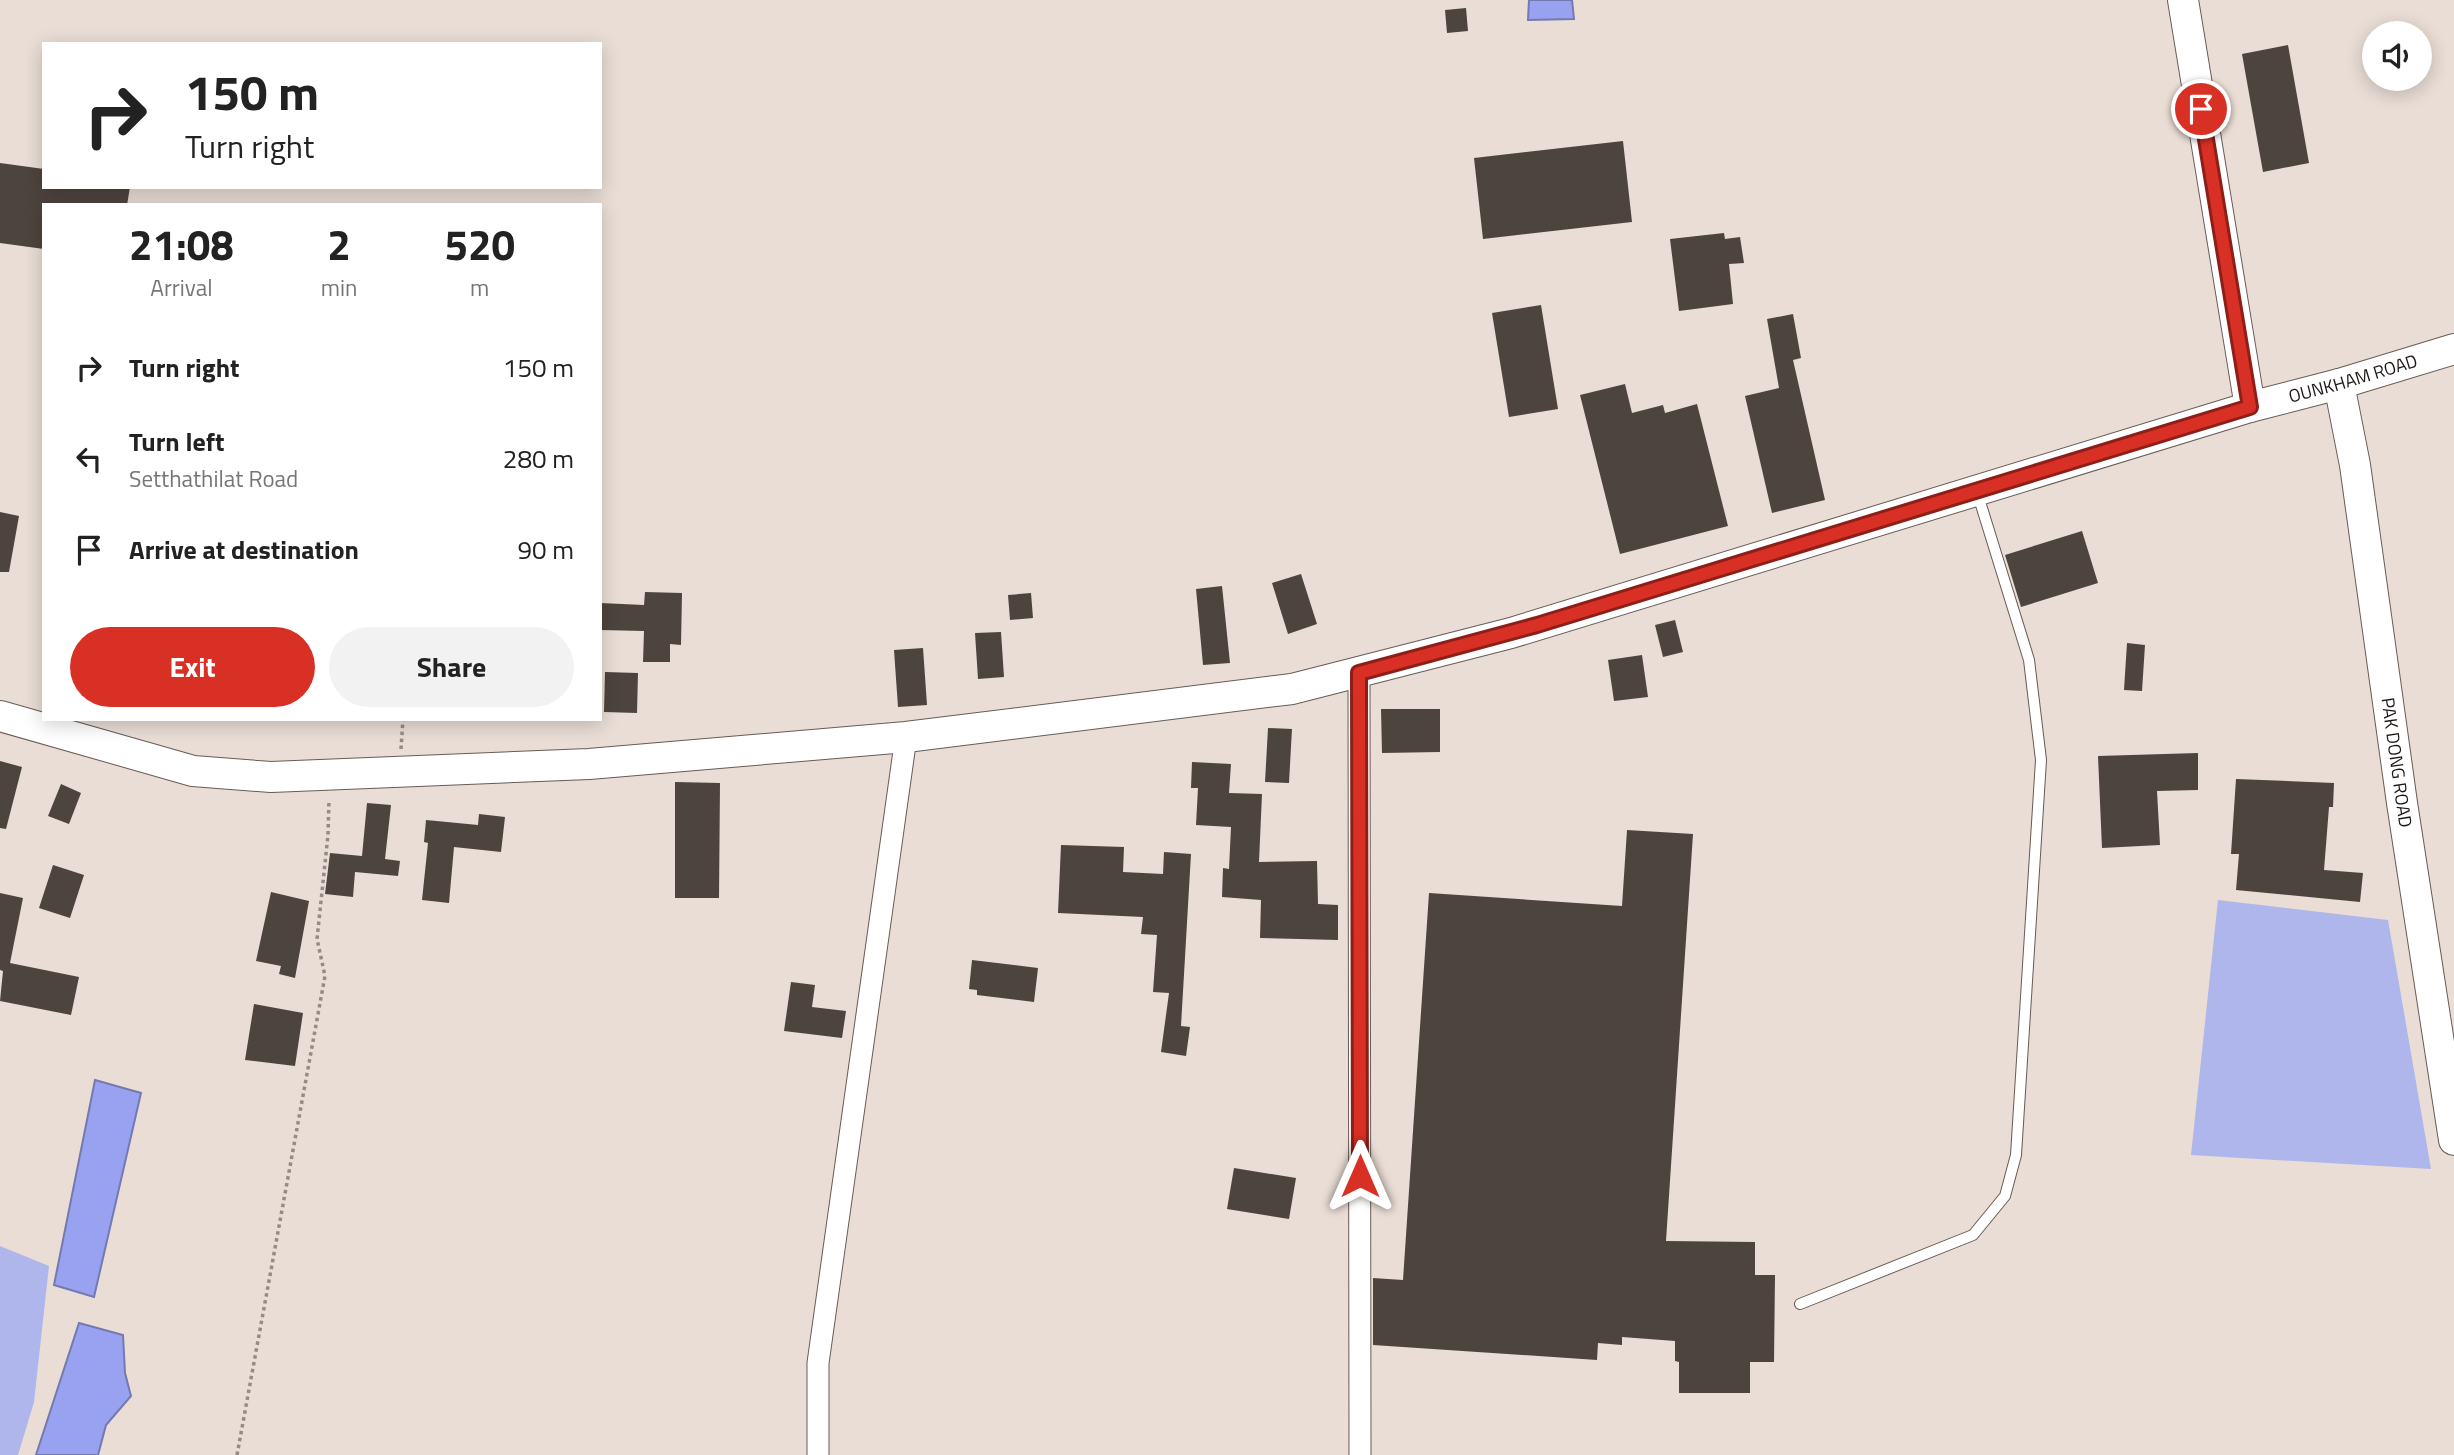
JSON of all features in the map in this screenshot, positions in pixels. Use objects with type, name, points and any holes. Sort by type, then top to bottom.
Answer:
[{"type":"street","points":[[2183,0],[2250,407]]},
{"type":"street","name":"OUNKHAM ROAD","points":[[0,716],[193,771],[271,776],[589,764],[906,737],[1292,689],[1511,633],[2250,407],[2339,384],[2454,349]]},
{"type":"street","name":"PAK DONG ROAD","points":[[2339,384],[2355,465],[2402,803],[2454,1140]]},
{"type":"street","points":[[1359,673],[1360,1455]]},
{"type":"street","points":[[818,1455],[818,1363],[906,737]]},
{"type":"lane","points":[[1800,1304],[1973,1236],[2005,1196],[2016,1155],[2041,760],[2029,660],[1977,492]]},
{"type":"path","points":[[237,1455],[325,976],[317,939],[328,835],[330,774]]},
{"type":"shaded area","points":[[1529,0],[1572,0],[1574,19],[1528,20]]},
{"type":"shaded area","points":[[2218,900],[2388,920],[2431,1169],[2191,1155]]},
{"type":"shaded area","points":[[95,1080],[141,1093],[94,1297],[54,1285]]},
{"type":"shaded area","points":[[0,1246],[49,1266],[34,1402],[18,1455],[0,1455]]},
{"type":"shaded area","points":[[79,1323],[123,1335],[125,1373],[131,1396],[106,1425],[98,1455],[36,1455]]},
{"type":"building","points":[[1466,8],[1468,31],[1447,33],[1445,10]]},
{"type":"building","points":[[2288,45],[2309,163],[2263,172],[2242,54]]},
{"type":"building","points":[[1623,141],[1632,222],[1483,239],[1474,158]]},
{"type":"building","points":[[0,163],[42,169],[42,189],[130,189],[127,203],[42,203],[42,249],[0,243]]},
{"type":"building","points":[[1724,233],[1725,239],[1740,237],[1744,263],[1729,264],[1733,304],[1679,311],[1670,239]]},
{"type":"building","points":[[1541,305],[1558,409],[1509,417],[1492,313]]},
{"type":"building","points":[[1793,314],[1801,358],[1793,360],[1825,500],[1772,513],[1745,396],[1779,388],[1767,319]]},
{"type":"building","points":[[1625,384],[1632,413],[1663,405],[1665,413],[1697,404],[1728,526],[1620,554],[1580,395]]},
{"type":"building","points":[[0,512],[19,516],[9,572],[0,572]]},
{"type":"building","points":[[2082,531],[2098,583],[2021,607],[2005,555]]},
{"type":"building","points":[[1301,574],[1317,624],[1288,634],[1272,583]]},
{"type":"building","points":[[1222,586],[1230,663],[1203,665],[1196,589]]},
{"type":"building","points":[[645,592],[682,593],[681,645],[670,644],[670,662],[643,662],[644,631],[602,630],[602,603],[644,605]]},
{"type":"building","points":[[1031,593],[1033,618],[1010,620],[1008,595]]},
{"type":"building","points":[[1675,620],[1683,652],[1663,657],[1655,625]]},
{"type":"building","points":[[1001,632],[1004,677],[978,679],[975,633]]},
{"type":"building","points":[[2127,643],[2145,645],[2142,691],[2124,690]]},
{"type":"building","points":[[923,648],[927,705],[898,707],[894,650]]},
{"type":"building","points":[[1642,655],[1648,697],[1614,701],[1608,660]]},
{"type":"building","points":[[605,672],[638,673],[637,713],[604,712]]},
{"type":"building","points":[[1381,709],[1440,709],[1440,752],[1382,753]]},
{"type":"building","points":[[1268,728],[1292,729],[1289,783],[1265,782]]},
{"type":"building","points":[[2198,753],[2198,790],[2157,791],[2160,845],[2102,848],[2098,756]]},
{"type":"building","points":[[0,761],[22,767],[6,829],[0,828]]},
{"type":"building","points":[[1192,762],[1231,764],[1229,793],[1262,794],[1259,862],[1317,861],[1318,904],[1338,905],[1338,940],[1260,938],[1261,900],[1222,897],[1223,868],[1229,869],[1231,827],[1196,825],[1198,788],[1191,788]]},
{"type":"building","points":[[2236,779],[2334,783],[2333,807],[2329,807],[2324,870],[2363,873],[2360,902],[2236,890],[2239,854],[2231,854]]},
{"type":"building","points":[[675,782],[720,783],[719,898],[675,898]]},
{"type":"building","points":[[61,784],[81,793],[69,824],[48,816]]},
{"type":"building","points":[[367,803],[391,805],[385,859],[400,861],[398,876],[355,872],[353,897],[325,894],[330,853],[362,856]]},
{"type":"building","points":[[479,814],[505,817],[501,852],[454,847],[449,903],[422,900],[428,843],[424,842],[426,820],[478,825]]},
{"type":"building","points":[[1627,830],[1693,834],[1666,1241],[1755,1242],[1755,1275],[1775,1275],[1774,1362],[1750,1362],[1750,1393],[1679,1393],[1679,1362],[1675,1361],[1675,1341],[1622,1337],[1622,1345],[1598,1343],[1597,1360],[1373,1345],[1373,1278],[1403,1280],[1429,893],[1622,906]]},
{"type":"building","points":[[1061,845],[1124,847],[1123,872],[1163,874],[1164,852],[1191,854],[1181,1026],[1190,1027],[1186,1056],[1161,1052],[1169,993],[1153,992],[1157,935],[1141,934],[1143,917],[1058,913]]},
{"type":"building","points":[[53,865],[84,875],[70,918],[39,908]]},
{"type":"building","points":[[271,892],[309,901],[295,978],[279,974],[281,966],[256,961]]},
{"type":"building","points":[[0,893],[23,898],[10,963],[79,977],[71,1015],[0,1001],[3,971],[0,970]]},
{"type":"building","points":[[972,960],[1038,968],[1034,1002],[977,995],[977,990],[969,989]]},
{"type":"building","points":[[791,982],[815,985],[812,1007],[846,1011],[842,1038],[784,1031]]},
{"type":"building","points":[[254,1004],[303,1013],[295,1066],[245,1060]]},
{"type":"building","points":[[1234,1168],[1296,1178],[1289,1219],[1227,1209]]},
{"type":"route","points":[[1360,1176],[1359,673],[1511,633],[2250,407],[2201,109]]}]
